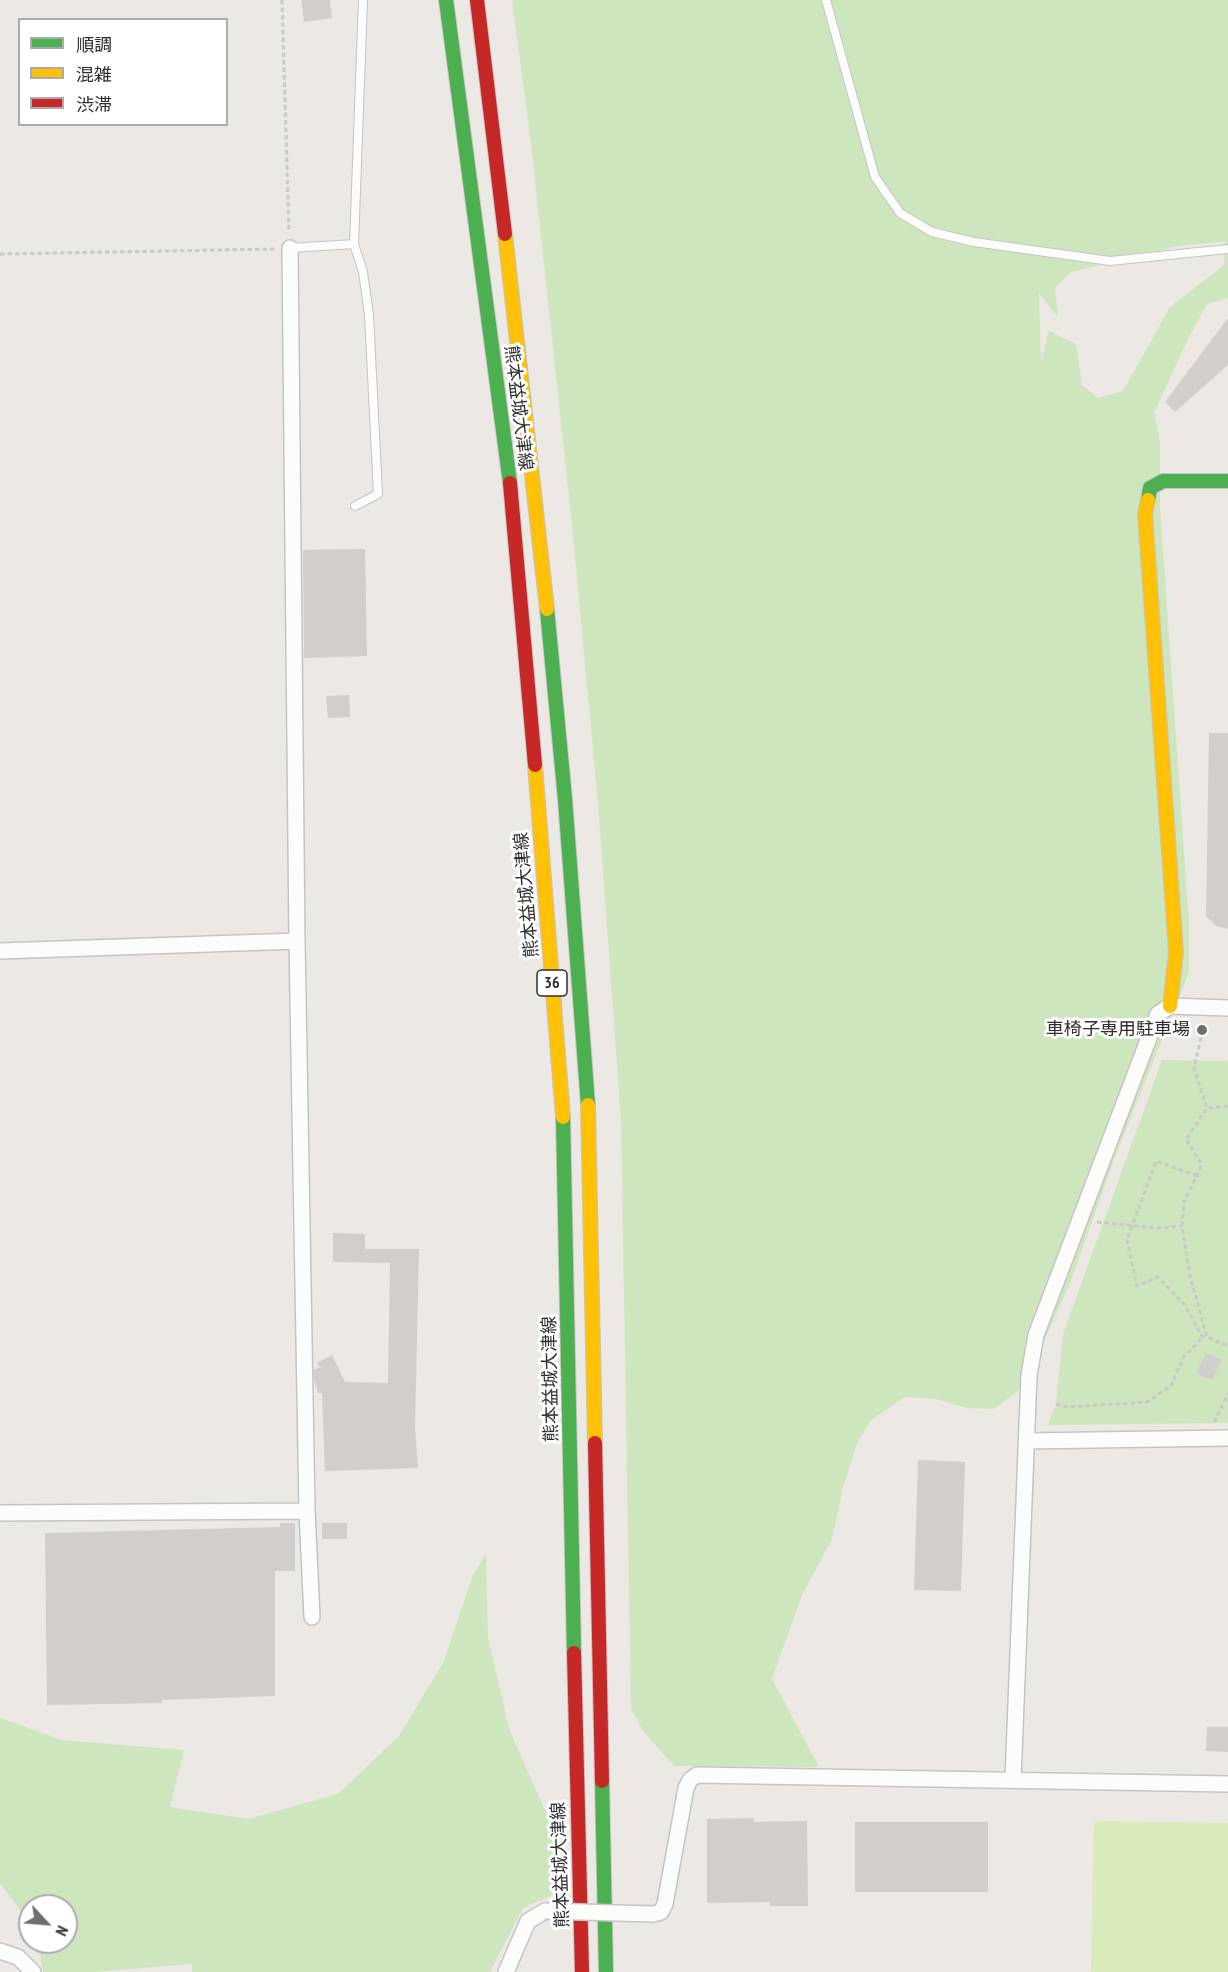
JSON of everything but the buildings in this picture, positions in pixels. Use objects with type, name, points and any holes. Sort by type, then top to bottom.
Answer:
[{"type":"main road","name":"熊本益城大津線","points":[[446,0],[467,146],[514,526],[565,1137],[578,1889],[582,1972]]},
{"type":"main road","name":"熊本益城大津線","points":[[477,0],[538,516],[566,811],[589,1119],[606,1972]]},
{"type":"main road","points":[[1170,1006],[1176,952],[1144,514],[1150,489],[1163,481],[1228,481]]},
{"type":"street","points":[[290,248],[297,941],[307,1511],[312,1617]]},
{"type":"street","points":[[0,951],[297,941]]},
{"type":"street","points":[[1013,1779],[1029,1375],[1036,1335],[1158,1014],[1170,1006],[1228,1008]]},
{"type":"street","points":[[1026,1441],[1228,1438]]},
{"type":"street","points":[[0,1513],[307,1511]]},
{"type":"street","points":[[506,1972],[528,1921],[545,1911],[653,1914],[662,1912],[686,1788],[697,1775],[1228,1784]]},
{"type":"street","points":[[0,1951],[18,1958],[33,1972]]},
{"type":"lane","points":[[355,506],[378,494],[369,315],[363,272],[354,243],[363,0]]},
{"type":"lane","points":[[826,0],[875,177],[900,213],[932,232],[974,242],[1110,261],[1228,249]]},
{"type":"lane","points":[[290,248],[354,243]]},
{"type":"path","points":[[0,254],[290,248],[282,0]]},
{"type":"path","points":[[1204,1021],[1194,1069],[1208,1108]]},
{"type":"path","points":[[1205,1337],[1190,1276],[1182,1226],[1184,1202],[1203,1166],[1186,1139],[1208,1108],[1228,1106]]},
{"type":"path","points":[[1197,1176],[1156,1161],[1127,1240],[1137,1286],[1158,1277],[1184,1304],[1205,1337],[1228,1346]]},
{"type":"path","points":[[1095,1222],[1158,1228],[1182,1226]]},
{"type":"path","points":[[1056,1404],[1067,1407],[1147,1402],[1172,1386],[1183,1358],[1205,1337]]},
{"type":"path","points":[[1211,1429],[1228,1394]]},
{"type":"green space","points":[[512,0],[1228,0],[1228,298],[1207,304],[1154,413],[1160,441],[1160,507],[1189,923],[1189,972],[1115,1157],[1069,1286],[1023,1387],[994,1409],[967,1408],[936,1399],[905,1397],[870,1421],[856,1446],[843,1487],[832,1539],[802,1595],[772,1679],[819,1767],[674,1766],[643,1731],[631,1708],[621,1120],[598,803],[572,525],[531,143]],"holes":[[[1225,241],[1224,265],[1170,307],[1123,391],[1098,398],[1082,385],[1076,344],[1049,331],[1041,361],[1039,293],[1058,317],[1055,288],[1071,272],[1174,247]]]},
{"type":"green space","points":[[1162,1060],[1228,1061],[1228,1423],[1048,1425],[1056,1404],[1063,1334]]},
{"type":"green space","points":[[486,1554],[488,1637],[509,1729],[559,1842],[551,1896],[523,1908],[490,1972],[192,1972],[192,1964],[94,1972],[43,1972],[40,1954],[78,1954],[78,1894],[18,1894],[18,1907],[0,1883],[0,1718],[62,1740],[184,1750],[170,1807],[248,1819],[338,1794],[399,1736],[444,1661],[473,1575]]},
{"type":"green space","points":[[1094,1821],[1228,1823],[1228,1972],[1091,1972]]},
{"type":"traffic: fast","points":[[446,0],[510,483]]},
{"type":"traffic: fast","points":[[1148,500],[1150,488],[1163,481],[1228,481]]},
{"type":"traffic: fast","points":[[547,609],[565,799],[588,1105]]},
{"type":"traffic: fast","points":[[563,1117],[574,1653]]},
{"type":"traffic: fast","points":[[602,1781],[606,1972]]},
{"type":"traffic: slow","points":[[505,234],[547,609]]},
{"type":"traffic: slow","points":[[1148,500],[1145,514],[1176,952],[1170,1006]]},
{"type":"traffic: slow","points":[[535,765],[563,1117]]},
{"type":"traffic: slow","points":[[588,1105],[595,1443]]},
{"type":"traffic: jam","points":[[477,0],[505,234]]},
{"type":"traffic: jam","points":[[510,483],[535,765]]},
{"type":"traffic: jam","points":[[595,1443],[602,1781]]},
{"type":"traffic: jam","points":[[574,1653],[582,1972]]},
{"type":"place","name":"車椅子専用駐車場","points":[[1202,1030]]}]
